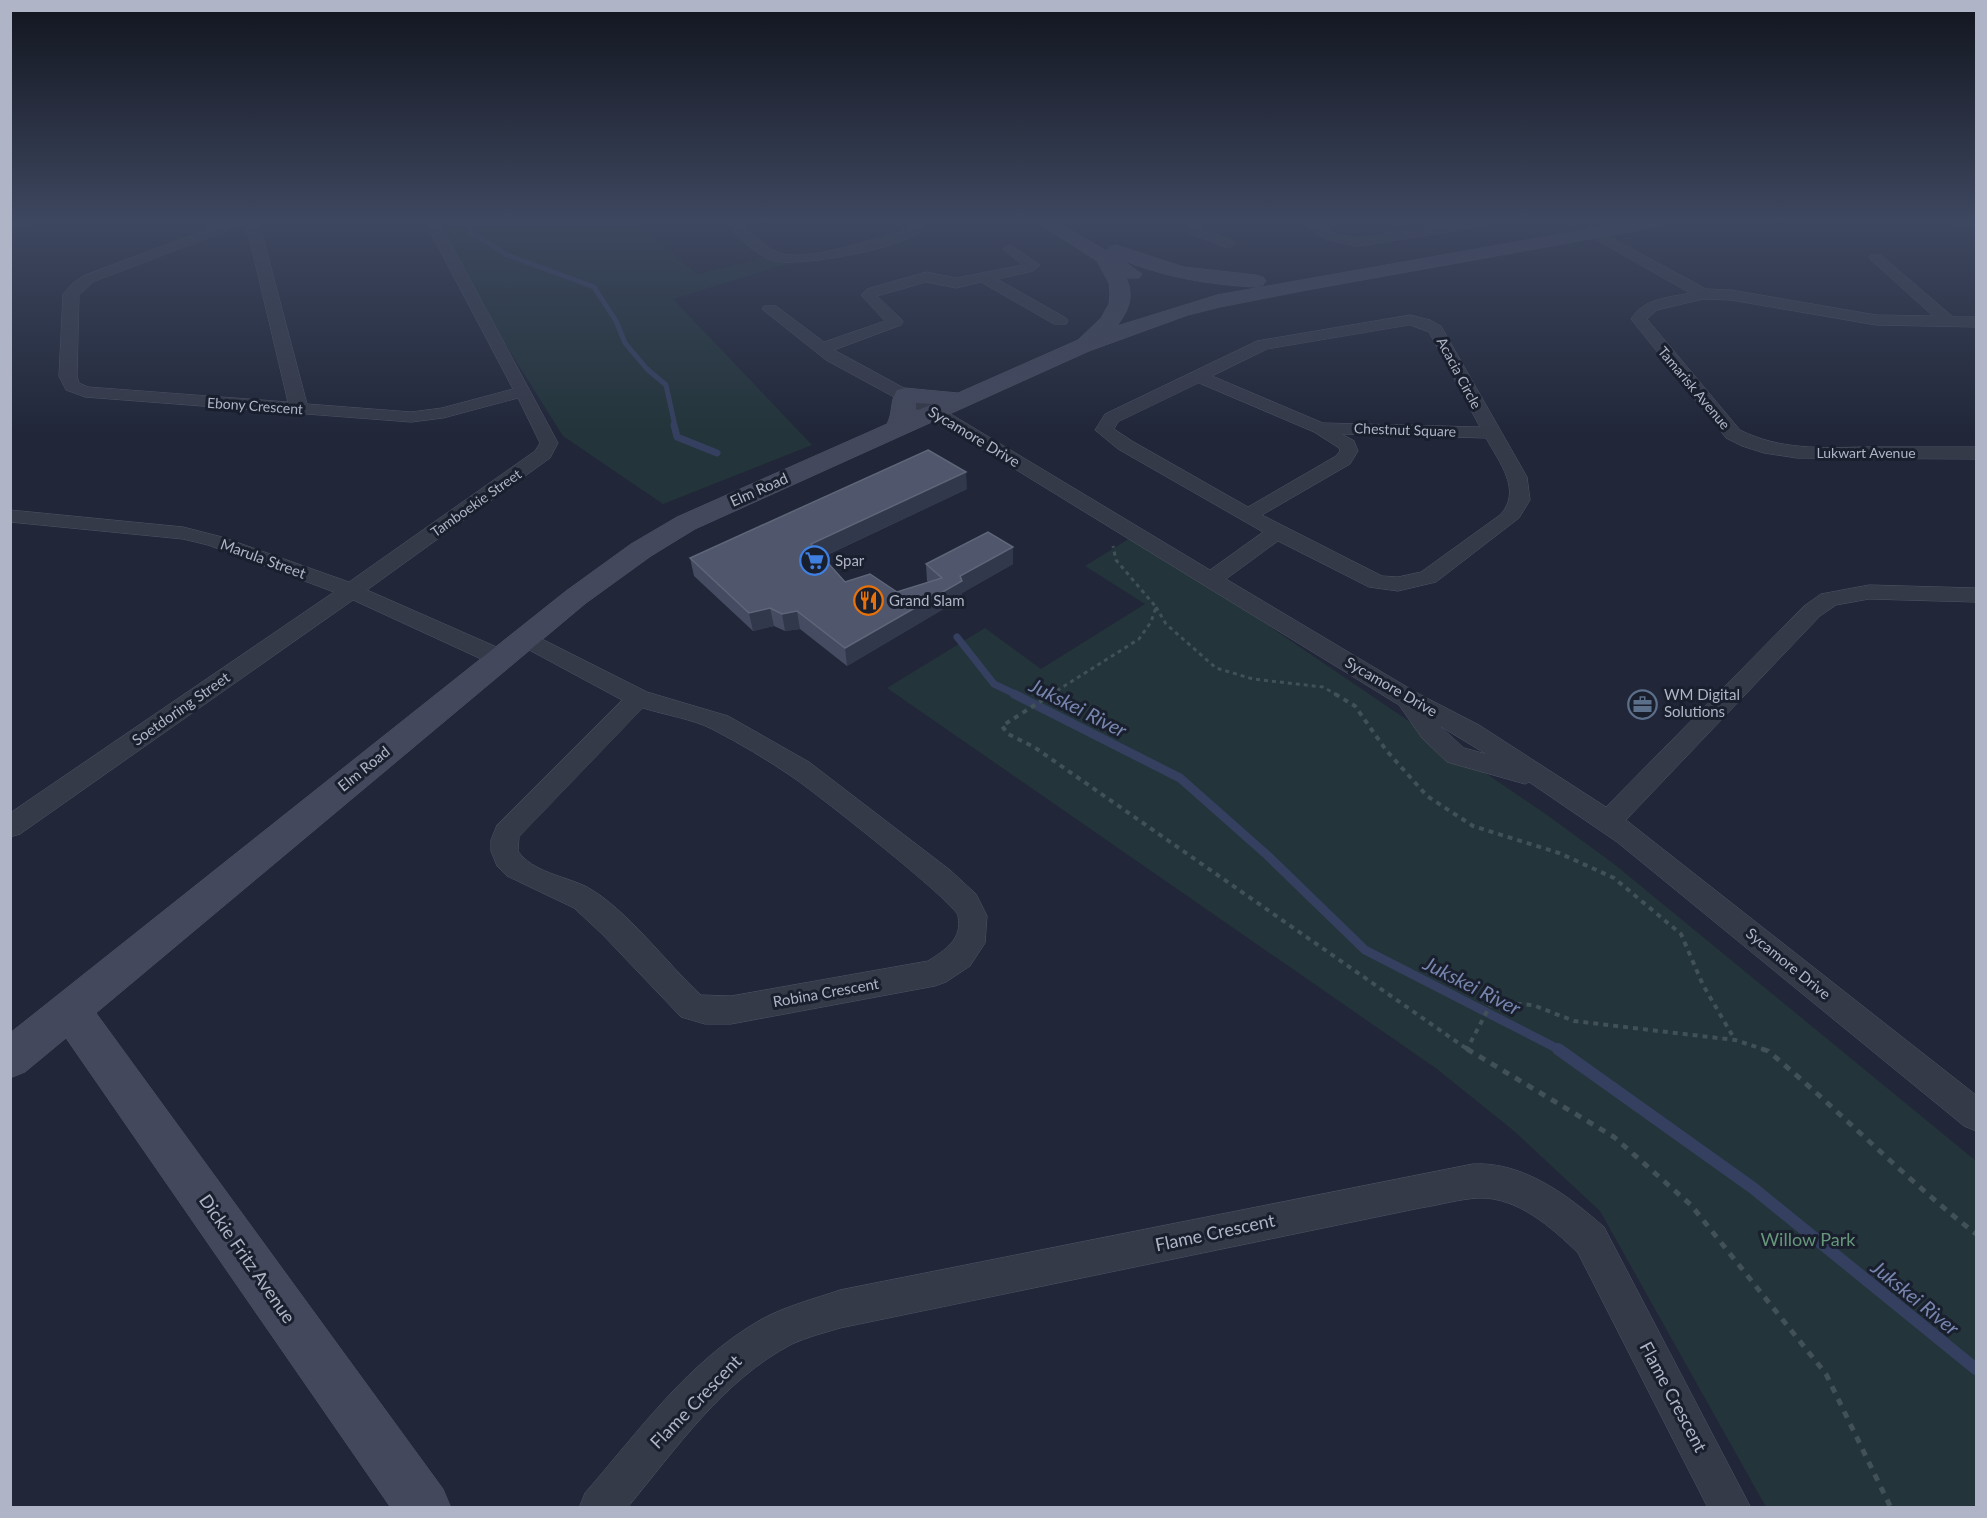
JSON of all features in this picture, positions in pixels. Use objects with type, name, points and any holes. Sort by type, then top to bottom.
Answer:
[{"type":"street","name":"Ebony Crescent","points":[[72,293],[70,382],[75,389],[85,392],[411,417],[443,412],[522,392]]},
{"type":"street","points":[[270,293],[299,410]]},
{"type":"street","points":[[470,293],[522,392]]},
{"type":"street","points":[[821,349],[895,322],[869,295],[871,293]]},
{"type":"street","points":[[1010,293],[1060,321]]},
{"type":"street","points":[[1081,346],[1110,322],[1121,302],[1122,293]]},
{"type":"street","points":[[1176,293],[1199,306]]},
{"type":"street","name":"Elm Road","points":[[10,1059],[500,658],[576,597],[641,550],[686,523],[1081,346],[1199,306],[1263,293]]},
{"type":"street","points":[[1916,293],[1948,321]]},
{"type":"street","points":[[1703,294],[1731,295],[1876,320],[1977,322]]},
{"type":"street","name":"Tamarisk Avenue","points":[[1703,294],[1651,307],[1641,315],[1641,324],[1733,435],[1757,446]]},
{"type":"street","points":[[1166,295],[1199,306]]},
{"type":"street","name":"Sycamore Drive","points":[[770,309],[821,349],[933,411],[1408,699],[1418,717],[1446,749],[1480,763],[1540,777],[1608,822],[1977,1115]]},
{"type":"street","name":"Acacia Circle","points":[[1399,321],[1424,323],[1435,329],[1517,477],[1522,493],[1518,508],[1507,519],[1428,577],[1398,584],[1377,582],[1277,532],[1125,445],[1104,430],[1111,417],[1198,376],[1263,345],[1399,321]]},
{"type":"street","name":"Chestnut Square","points":[[1198,376],[1320,428],[1347,445],[1349,451],[1343,460],[1248,515]]},
{"type":"street","name":"Tamboekie Street","points":[[351,591],[543,454],[549,443],[522,392]]},
{"type":"street","points":[[897,428],[904,415],[904,396],[961,399]]},
{"type":"street","name":"Chestnut Square","points":[[1320,428],[1491,433]]},
{"type":"street","name":"Lukwart Avenue","points":[[1757,446],[1801,453],[1977,453]]},
{"type":"street","name":"Marula Street","points":[[10,516],[198,537],[351,591],[500,658]]},
{"type":"street","points":[[1210,580],[1277,532]]},
{"type":"street","name":"Soetdoring Street","points":[[10,827],[351,591]]},
{"type":"street","points":[[1608,822],[1812,611],[1829,599],[1869,592],[1977,595]]},
{"type":"street","name":"Robina Crescent","points":[[526,639],[638,698],[718,722],[800,769],[940,878],[966,902],[974,916],[970,943],[959,957],[935,973],[731,1010],[692,1007],[582,898],[529,874],[510,862],[503,848],[507,832],[638,698]]},
{"type":"street","name":"Dickie Fritz Avenue","points":[[70,1010],[424,1508]]},
{"type":"street","name":"Flame Crescent","points":[[600,1508],[681,1413],[737,1357],[777,1332],[840,1309],[1483,1180],[1513,1187],[1564,1215],[1591,1239],[1731,1508]]},
{"type":"path","points":[[1125,528],[1112,538],[1116,560],[1156,608],[1166,624],[1216,668],[1253,679],[1323,687],[1355,705],[1386,750],[1427,796],[1473,826],[1559,853],[1614,878],[1681,934],[1703,985],[1735,1040]]},
{"type":"path","points":[[1156,608],[1151,622],[1139,639],[1009,720],[1002,726],[1008,734],[1034,747],[1467,1049],[1614,1137],[1691,1205],[1826,1374],[1891,1508]]},
{"type":"path","points":[[1467,1049],[1492,1002],[1533,1005],[1574,1021],[1735,1040],[1768,1051],[1807,1083],[1904,1173],[1977,1234]]},
{"type":"green space","points":[[473,293],[693,293],[673,299],[812,445],[663,504],[563,436]]},
{"type":"green space","name":"Willow Park","points":[[1135,535],[1547,815],[1614,864],[1976,1161],[1976,1507],[1766,1507],[1600,1211],[1514,1131],[1437,1069],[887,688],[985,628],[1041,669],[1145,604],[1085,566]]},
{"type":"building","points":[[928,450],[966,472],[811,544],[845,582],[870,574],[897,592],[942,578],[926,564],[988,532],[1013,547],[960,576],[962,581],[845,648],[797,611],[782,614],[770,608],[749,613],[690,558]]},
{"type":"waterway","name":"Jukskei River","points":[[598,293],[616,321],[625,343],[647,369],[666,385],[675,426]]},
{"type":"waterway","name":"Jukskei River","points":[[674,425],[677,437],[717,453]]},
{"type":"waterway","name":"Jukskei River","points":[[957,637],[994,684],[1017,695]]},
{"type":"waterway","name":"Jukskei River","points":[[1014,694],[1180,778],[1267,855],[1365,950],[1560,1050]]},
{"type":"waterway","name":"Jukskei River","points":[[1558,1049],[1753,1188],[1976,1369]]},
{"type":"place","name":"Spar","points":[[814,561]]},
{"type":"place","name":"Grand Slam","points":[[868,601]]},
{"type":"place","name":"WM Digital Solutions","points":[[1643,704]]}]
